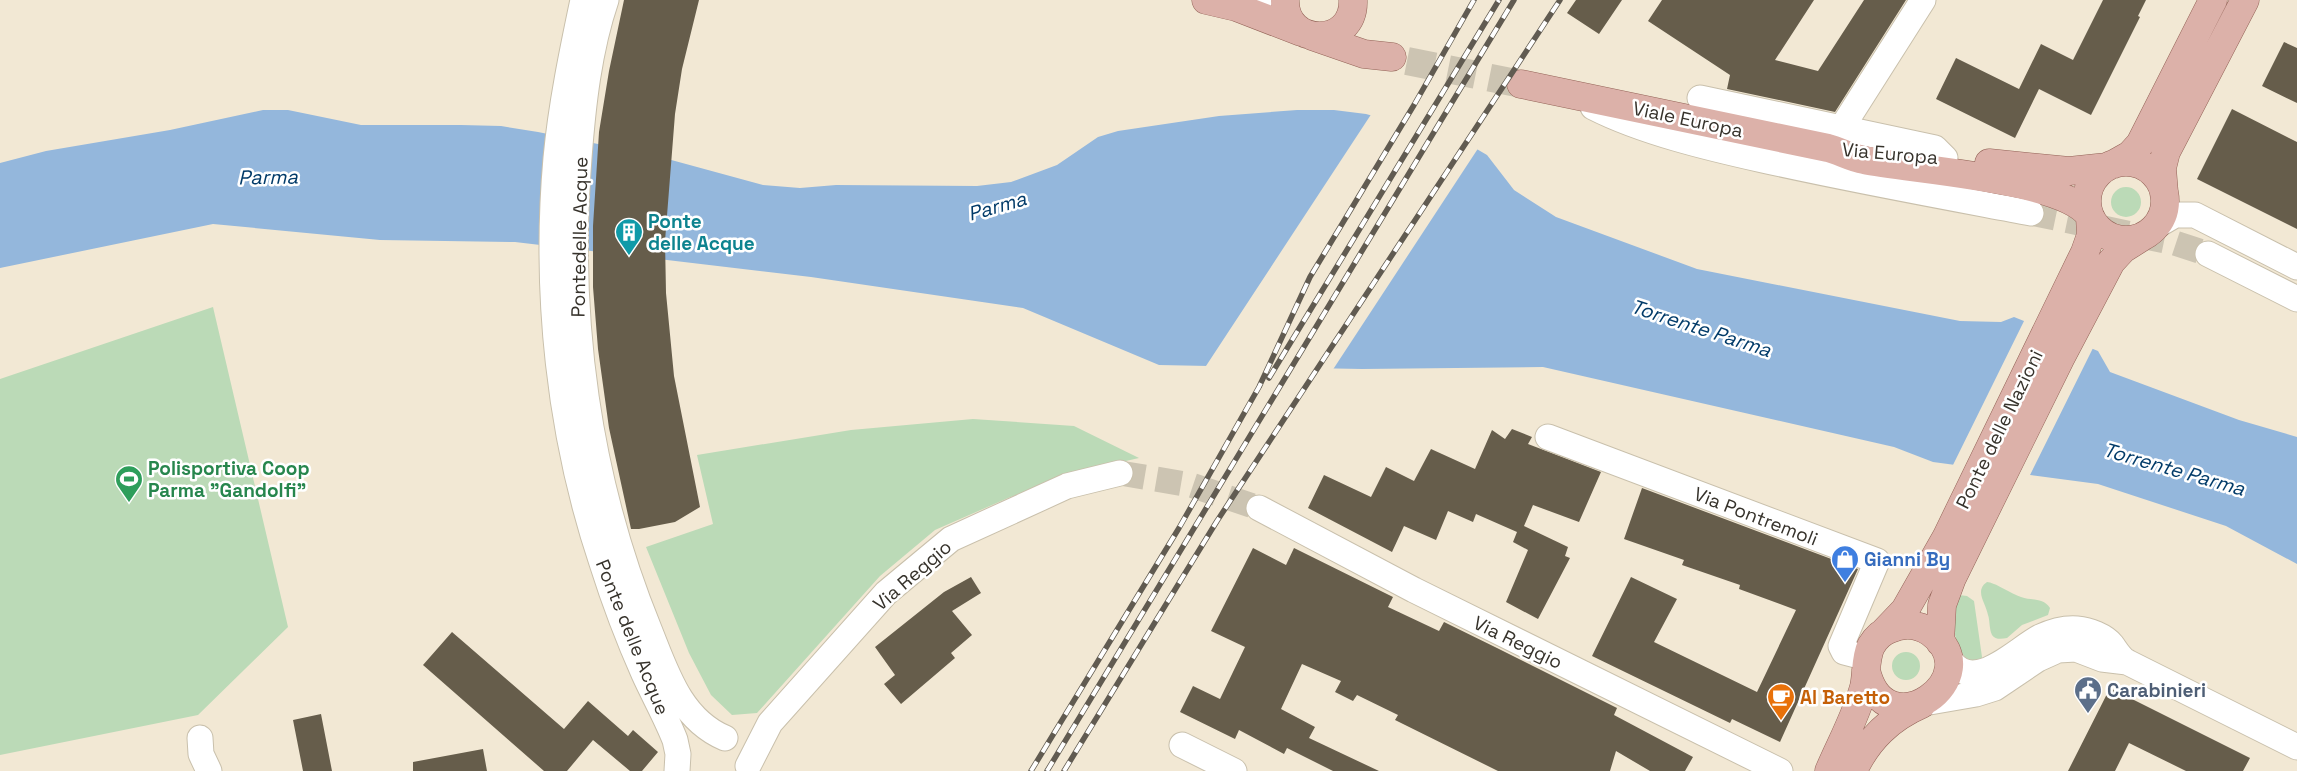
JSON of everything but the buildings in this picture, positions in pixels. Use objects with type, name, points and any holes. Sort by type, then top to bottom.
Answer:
[{"type":"main road","points":[[1206,0],[1255,2],[1305,33],[1364,54],[1400,59],[1380,51],[1370,42],[1359,21],[1354,2]]},
{"type":"main road","points":[[1285,0],[1290,21],[1305,33],[1329,35],[1341,29],[1350,17],[1354,2]]},
{"type":"main road","points":[[2212,0],[2140,144],[2130,155],[2110,166],[2091,185],[2088,200],[2090,216],[2100,230],[2115,239],[2133,240],[2149,232],[2164,210],[2162,168],[2166,152],[2245,0]]},
{"type":"main road","name":"Via Europa","points":[[1521,84],[1549,90]]},
{"type":"main road","name":"Viale Europa","points":[[1549,90],[1834,138]]},
{"type":"main road","name":"Via Europa","points":[[1834,138],[1863,148],[2070,171],[2110,166]]},
{"type":"main road","name":"Via Europa","points":[[1834,138],[1864,161],[1992,180],[2051,191],[2080,205],[2090,216]]},
{"type":"main road","points":[[2110,166],[2130,162],[2145,166],[2157,176],[2164,193]]},
{"type":"main road","name":"Ponte delle Nazioni","points":[[1942,646],[1942,605],[1948,559],[2085,252],[2091,235],[2090,216]]},
{"type":"main road","name":"Ponte delle Nazioni","points":[[1884,632],[1948,559],[2111,262],[2123,249],[2149,232]]},
{"type":"main road","points":[[1909,625],[1927,630],[1942,646],[1947,659],[1946,677],[1938,693],[1924,703],[1897,717],[1880,730],[1865,750],[1835,767],[1859,702],[1872,646],[1884,632],[1892,628],[1909,625]]},
{"type":"main road","points":[[1867,664],[1872,687],[1883,699],[1899,706],[1924,703]]},
{"type":"street","name":"Ponte delle Acque","points":[[583,0],[562,104],[556,159],[552,238],[559,358],[590,477],[674,689],[689,713],[705,727],[728,740]]},
{"type":"street","name":"Pontedelle Acque","points":[[590,477],[588,413],[580,349],[575,231],[583,116],[594,47],[606,0]]},
{"type":"street","points":[[1700,98],[1834,138],[1923,0]]},
{"type":"street","name":"Via Europa","points":[[1549,90],[1578,99],[1616,117],[1728,152],[1833,176],[2031,213]]},
{"type":"street","points":[[2149,232],[2175,215],[2195,215],[2297,267]]},
{"type":"street","points":[[2208,254],[2297,300]]},
{"type":"street","name":"Via Pontremoli","points":[[1548,437],[1877,561],[1841,646],[1844,652],[1867,664]]},
{"type":"street","name":"Via Reggio","points":[[748,769],[770,723],[886,593],[951,539],[1067,486],[1120,473]]},
{"type":"street","name":"Ponte delle Acque","points":[[590,477],[594,538],[619,613],[675,740],[677,770]]},
{"type":"street","name":"Via Reggio","points":[[1259,508],[1414,590],[1780,771]]},
{"type":"street","points":[[1942,646],[1954,664],[1967,672],[1980,673],[1997,666],[2040,637],[2073,629],[2087,631],[2106,640],[2128,662],[2297,747]]},
{"type":"street","points":[[1924,703],[1976,694],[1995,688],[2038,660],[2058,650],[2076,649],[2102,659],[2128,662]]},
{"type":"street","name":"Via Reggio","points":[[728,740],[770,723]]},
{"type":"street","name":"Via Reggio","points":[[677,770],[682,754],[694,742],[710,736],[728,740],[743,752],[748,769]]},
{"type":"street","points":[[200,738],[201,754],[209,771]]},
{"type":"street","points":[[1182,745],[1234,771]]},
{"type":"green space","points":[[2126,187],[2137,191],[2141,202],[2137,213],[2126,217],[2115,213],[2111,202],[2115,191]]},
{"type":"green space","name":"Polisportiva Coop Parma \"Gandolfi\"","points":[[213,307],[288,627],[198,715],[0,755],[0,379]]},
{"type":"green space","points":[[973,419],[1074,426],[1139,458],[1073,473],[1008,498],[935,530],[880,576],[757,713],[732,715],[711,695],[689,653],[646,547],[713,524],[697,455],[851,430]]},
{"type":"green space","points":[[1987,582],[2021,597],[2044,602],[2050,608],[2048,615],[2022,625],[2007,638],[1995,638],[1991,633],[1989,617],[1981,593],[1981,589]]},
{"type":"green space","points":[[1959,595],[1967,596],[1974,601],[1983,664],[1970,664],[1956,639],[1954,623]]},
{"type":"green space","points":[[1906,652],[1916,656],[1920,666],[1916,676],[1906,680],[1896,676],[1892,666],[1896,656]]},
{"type":"water","points":[[263,110],[288,110],[361,125],[501,126],[653,155],[763,185],[800,188],[836,185],[977,186],[1011,182],[1057,165],[1098,137],[1118,131],[1219,116],[1297,110],[1334,110],[1366,114],[1463,141],[1487,155],[1514,190],[1556,217],[1697,269],[1960,321],[2001,322],[2014,317],[2098,351],[2110,372],[2239,420],[2297,437],[2297,564],[2226,526],[2098,484],[1933,462],[1894,447],[1543,367],[1362,369],[1159,365],[1023,308],[811,277],[515,242],[380,240],[213,224],[0,268],[0,163],[46,151],[170,130]]},
{"type":"pier","points":[[1372,113],[1438,130],[1464,139],[1479,147],[1332,371],[1204,369]]},
{"type":"pier","points":[[2025,319],[2094,346],[2029,477],[1952,467]]},
{"type":"tunnel","points":[[1407,61],[1521,84]]},
{"type":"tunnel","points":[[2031,213],[2175,243],[2208,254]]},
{"type":"tunnel","points":[[1120,473],[1191,485],[1259,508]]},
{"type":"railway","points":[[1031,771],[1179,528],[1259,387],[1310,277],[1414,105],[1474,0]]},
{"type":"railway","points":[[1269,378],[1499,0]]},
{"type":"railway","points":[[1047,771],[1514,0]]},
{"type":"railway","points":[[1064,771],[1217,521],[1560,0]]},
{"type":"place","name":"Ponte delle Acque","points":[[629,256]]},
{"type":"place","name":"Polisportiva Coop Parma \"Gandolfi\"","points":[[129,503]]},
{"type":"place","name":"Gianni By","points":[[1845,583]]},
{"type":"place","name":"Carabinieri","points":[[2088,714]]},
{"type":"place","name":"Al Baretto","points":[[1781,721]]},
{"type":"water label","name":"Parma","points":[[268,177]]},
{"type":"water label","name":"Parma","points":[[997,206]]},
{"type":"water label","name":"Torrente Parma","points":[[1701,328]]},
{"type":"water label","name":"Torrente Parma","points":[[2174,469]]}]
